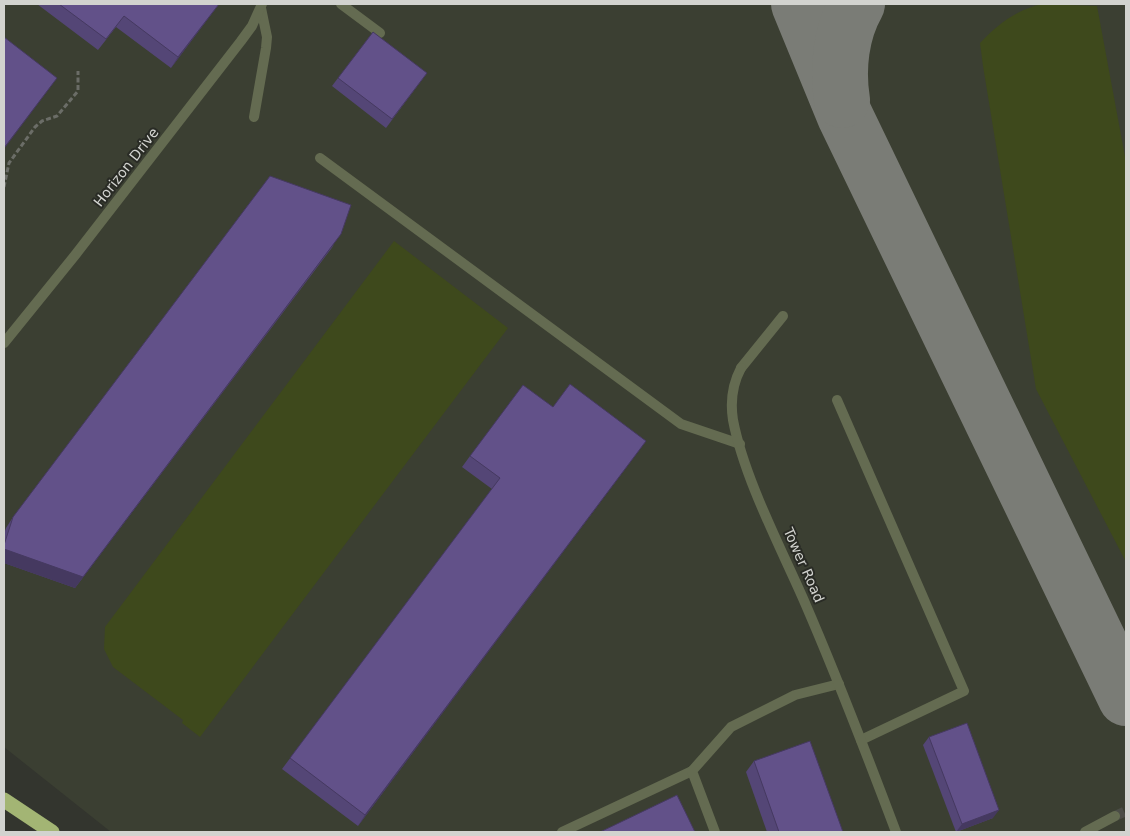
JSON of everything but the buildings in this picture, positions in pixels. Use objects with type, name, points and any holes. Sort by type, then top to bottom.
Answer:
[{"type":"highway","points":[[4,800],[52,832]]},
{"type":"street","points":[[341,4],[380,33]]},
{"type":"street","points":[[254,117],[267,37],[261,6]]},
{"type":"street","name":"Horizon Drive","points":[[4,343],[194,103],[252,26],[261,6]]},
{"type":"street","points":[[320,158],[681,424],[740,444]]},
{"type":"street","name":"Tower Road","points":[[783,316],[741,368],[734,385],[731,405],[740,444],[756,489],[839,684],[896,832]]},
{"type":"street","points":[[837,400],[964,691],[861,740]]},
{"type":"street","points":[[562,832],[692,771],[731,727],[795,696],[839,684]]},
{"type":"street","points":[[692,771],[715,832]]},
{"type":"street","points":[[1085,832],[1115,816]]},
{"type":"path","points":[[4,187],[9,163],[34,127],[56,116],[78,91],[78,71]]},
{"type":"shaded area","points":[[4,4],[1126,4],[1126,832],[111,832],[4,747]]},
{"type":"green space","points":[[1042,4],[1097,6],[1126,162],[1126,562],[1036,389],[983,66],[980,43],[1008,19],[1024,10]]},
{"type":"green space","points":[[394,241],[508,328],[200,737],[182,723],[183,720],[113,667],[104,649],[105,627]]},
{"type":"taxiway","points":[[799,4],[845,116],[1126,698]]},
{"type":"taxiway","points":[[842,100],[840,75],[842,50],[847,26],[857,4]]},
{"type":"tunnel","points":[[1115,816],[1126,811]]}]
